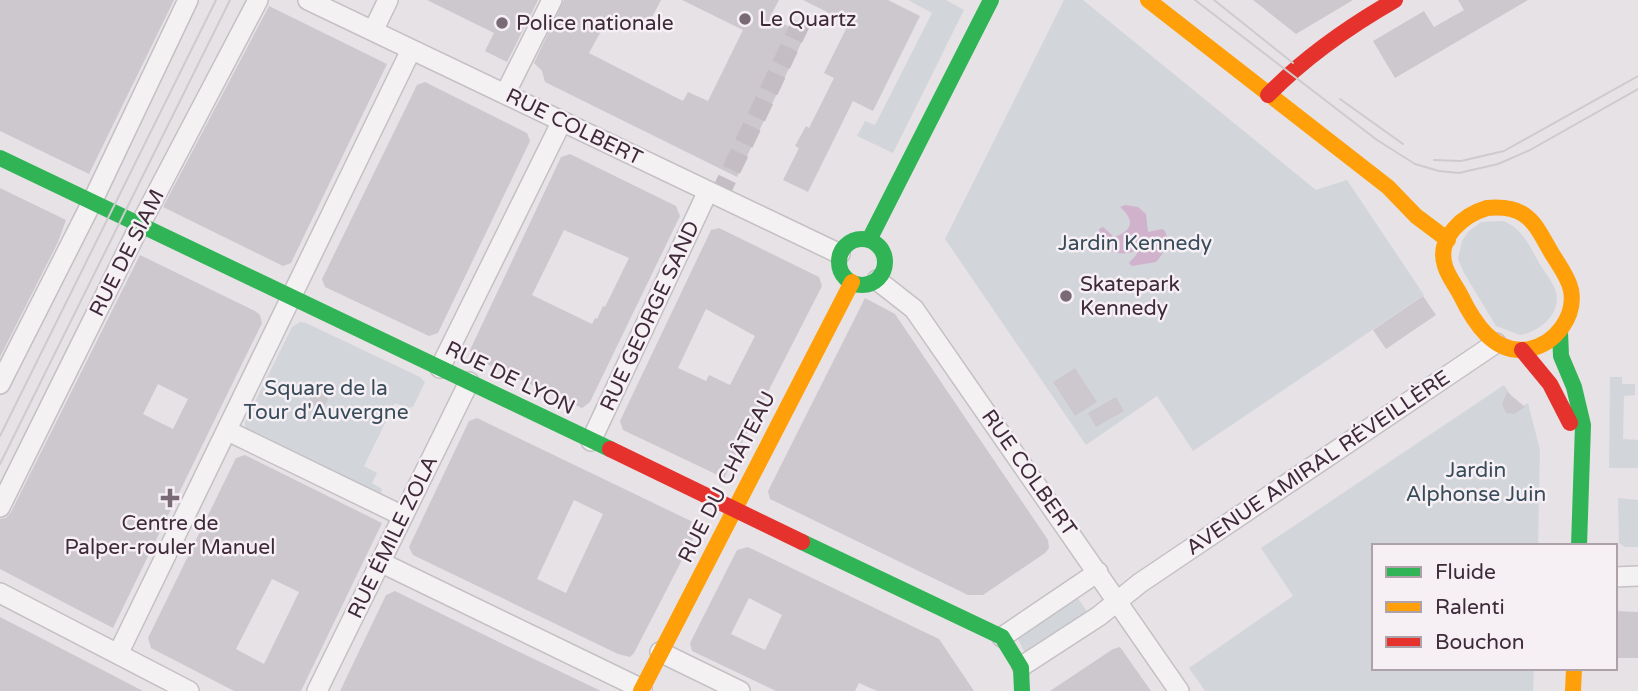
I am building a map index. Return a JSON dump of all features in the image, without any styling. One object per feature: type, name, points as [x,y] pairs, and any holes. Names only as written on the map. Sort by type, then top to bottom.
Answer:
[{"type":"main road","points":[[869,240],[991,0]]},
{"type":"main road","points":[[1148,0],[1388,187],[1416,216],[1448,240]]},
{"type":"main road","points":[[1268,95],[1296,66],[1344,28],[1395,0]]},
{"type":"main road","name":"RUE DE LYON","points":[[0,159],[1002,637]]},
{"type":"main road","points":[[1560,332],[1542,345],[1522,350],[1513,350],[1496,343],[1484,332],[1468,309],[1444,262],[1448,240],[1464,216],[1482,209],[1511,209],[1529,219],[1547,245],[1571,291],[1569,312],[1560,332],[1561,356],[1574,387],[1583,425],[1579,544]]},
{"type":"main road","points":[[869,240],[878,246],[884,255],[884,268],[877,280],[865,285],[852,282],[839,266],[841,254],[850,243],[869,240]]},
{"type":"main road","name":"RUE DU CHÂTEAU","points":[[641,690],[852,282]]},
{"type":"main road","points":[[1522,350],[1558,394],[1582,466]]},
{"type":"main road","points":[[1002,637],[1022,666],[1022,691]]},
{"type":"main road","points":[[1573,691],[1574,670]]},
{"type":"street","points":[[1,382],[92,202],[188,0]]},
{"type":"street","name":"RUE DE SIAM","points":[[0,507],[140,225],[258,0]]},
{"type":"street","name":"RUE COLBERT","points":[[308,0],[841,254]]},
{"type":"street","points":[[373,31],[388,0]]},
{"type":"street","points":[[505,94],[552,0]]},
{"type":"street","points":[[118,654],[411,50]]},
{"type":"street","points":[[440,368],[562,121]]},
{"type":"street","name":"RUE GEORGE SAND","points":[[591,441],[708,191]]},
{"type":"street","name":"RUE COLBERT","points":[[877,280],[914,309],[1179,691]]},
{"type":"street","name":"AVENUE AMIRAL RÉVEILLÈRE","points":[[1002,637],[1107,586],[1140,583],[1496,343]]},
{"type":"street","name":"RUE ÉMILE ZOLA","points":[[317,691],[469,382]]},
{"type":"street","points":[[228,431],[403,516]]},
{"type":"street","points":[[380,562],[641,690]]},
{"type":"street","points":[[1617,577],[1638,576]]},
{"type":"street","name":"AVENUE AMIRAL RÉVEILLÈRE","points":[[1022,666],[1099,616],[1107,586]]},
{"type":"street","points":[[0,593],[188,691]]},
{"type":"street","points":[[660,652],[740,691]]},
{"type":"green space","points":[[908,0],[946,0],[964,10],[893,153],[857,136],[865,121],[875,125],[932,13]]},
{"type":"green space","name":"Jardin Kennedy","points":[[1064,0],[1083,0],[1316,190],[1347,180],[1424,295],[1193,451],[1157,396],[1086,445],[945,239]]},
{"type":"green space","points":[[1503,221],[1515,228],[1524,238],[1553,285],[1557,298],[1556,306],[1548,320],[1535,330],[1520,335],[1496,326],[1458,259],[1462,241],[1468,232],[1481,222]]},
{"type":"green space","name":"Square de la Tour d'Auvergne","points":[[300,322],[420,377],[425,382],[413,407],[395,403],[364,466],[377,473],[372,483],[382,489],[381,493],[378,494],[245,429],[245,422],[292,327]]},
{"type":"green space","points":[[1610,377],[1622,377],[1622,384],[1635,384],[1635,395],[1624,396],[1623,439],[1638,440],[1638,468],[1609,468]]},
{"type":"green space","name":"Jardin Alphonse Juin","points":[[1504,385],[1523,406],[1528,403],[1540,450],[1538,544],[1372,544],[1372,670],[1534,670],[1533,691],[1205,691],[1189,668],[1293,596],[1261,548]]},
{"type":"green space","points":[[1618,498],[1638,500],[1638,547],[1625,547],[1619,543]]},
{"type":"green space","points":[[1077,597],[1090,616],[1025,653],[1018,639],[1021,633]]},
{"type":"shaded area","points":[[1120,207],[1138,207],[1146,214],[1148,232],[1162,229],[1165,231],[1165,248],[1156,262],[1132,266],[1129,263],[1137,254],[1136,251],[1116,253],[1104,242],[1099,229],[1103,227],[1114,237],[1125,232],[1130,225],[1128,216]]},
{"type":"building","points":[[0,0],[174,0],[89,174],[0,131]]},
{"type":"building","name":"Police nationale","points":[[427,0],[538,0],[507,62],[485,51],[494,33]]},
{"type":"building","points":[[564,0],[661,0],[647,27],[639,22],[617,18],[606,22],[589,53],[683,101],[688,92],[708,101],[743,30],[682,0],[779,0],[770,17],[805,35],[737,177],[545,82],[542,71],[534,63]]},
{"type":"building","points":[[803,0],[888,0],[920,16],[873,111],[853,101],[808,192],[783,180],[799,148],[795,146],[806,126],[809,128],[834,78],[824,73],[849,23]]},
{"type":"building","points":[[1253,0],[1353,0],[1296,34]]},
{"type":"building","points":[[1458,0],[1528,0],[1395,78],[1373,41],[1424,11],[1434,27],[1464,10]]},
{"type":"building","points":[[269,6],[387,64],[291,263],[283,266],[163,207]]},
{"type":"building","points":[[425,82],[527,133],[530,141],[438,333],[429,336],[325,287],[322,279],[417,85]]},
{"type":"building","points":[[570,154],[676,206],[680,216],[590,402],[582,408],[474,358],[470,350],[561,157]],"holes":[[[564,230],[629,258],[605,307],[603,306],[592,324],[532,295]]]},
{"type":"building","points":[[0,188],[66,220],[58,242],[0,357]]},
{"type":"building","points":[[719,228],[819,277],[822,286],[724,478],[623,430],[620,421],[711,230]],"holes":[[[706,309],[755,336],[730,385],[709,375],[706,381],[678,368]]]},
{"type":"building","points":[[140,255],[260,315],[262,323],[113,628],[0,569],[0,519],[6,518]],"holes":[[[158,384],[188,399],[173,429],[143,414]]]},
{"type":"building","points":[[1423,296],[1436,315],[1386,349],[1373,330]]},
{"type":"building","points":[[865,298],[895,314],[1048,540],[1049,548],[1045,553],[983,595],[968,595],[770,499],[768,491]]},
{"type":"building","points":[[1075,368],[1097,402],[1075,416],[1053,382]]},
{"type":"building","points":[[319,389],[325,392],[328,398],[325,404],[319,407],[313,404],[310,398],[313,392]]},
{"type":"building","points":[[1507,392],[1525,407],[1514,414],[1506,413],[1502,404]]},
{"type":"building","points":[[1116,397],[1124,411],[1096,427],[1088,413]]},
{"type":"building","points":[[477,418],[693,522],[697,531],[630,657],[618,654],[413,555],[409,547],[469,421]],"holes":[[[574,500],[603,514],[566,593],[537,579]]]},
{"type":"building","points":[[245,455],[382,523],[301,691],[234,691],[151,648],[148,638],[236,458]],"holes":[[[272,579],[299,592],[264,664],[236,649]]]},
{"type":"building","points":[[748,547],[939,639],[974,691],[877,691],[859,683],[855,691],[776,691],[692,651],[690,643],[737,550]],"holes":[[[749,598],[782,615],[765,650],[731,634]]]},
{"type":"building","points":[[395,591],[601,691],[340,691],[386,595]]},
{"type":"building","points":[[1617,611],[1638,612],[1638,658],[1617,658]]},
{"type":"building","points":[[0,617],[43,639],[143,691],[0,691]]},
{"type":"building","points":[[1120,647],[1151,691],[1050,691],[1113,649]]},
{"type":"tunnel","points":[[719,196],[801,23]]},
{"type":"tram line","points":[[0,436],[216,0]]},
{"type":"tram line","points":[[0,464],[230,0]]},
{"type":"tram line","points":[[1195,0],[1377,140],[1415,164],[1439,171],[1459,173],[1498,164],[1530,150],[1638,89]]},
{"type":"tram line","points":[[1214,0],[1293,63]]},
{"type":"tram line","points":[[1434,160],[1461,161],[1504,151],[1638,76]]},
{"type":"tram line","points":[[1340,99],[1403,144]]},
{"type":"traffic: fast","points":[[869,240],[991,0]]},
{"type":"traffic: fast","points":[[0,158],[610,449]]},
{"type":"traffic: fast","points":[[862,239],[878,246],[885,262],[878,278],[862,285],[846,278],[839,262],[846,246],[862,239]]},
{"type":"traffic: fast","points":[[1560,332],[1561,356],[1574,387],[1583,425],[1579,544]]},
{"type":"traffic: fast","points":[[802,542],[1002,637],[1021,668],[1022,691]]},
{"type":"traffic: slow","points":[[1148,0],[1388,187],[1416,216],[1448,240]]},
{"type":"traffic: slow","points":[[1487,208],[1510,209],[1528,218],[1570,285],[1572,300],[1567,319],[1555,335],[1538,346],[1517,350],[1495,342],[1471,315],[1446,270],[1443,256],[1448,237],[1469,216],[1487,208]]},
{"type":"traffic: slow","points":[[641,691],[852,282]]},
{"type":"traffic: slow","points":[[1573,691],[1574,670]]},
{"type":"traffic: jam","points":[[1268,95],[1328,43],[1395,0]]},
{"type":"traffic: jam","points":[[1522,350],[1550,384],[1570,423]]},
{"type":"traffic: jam","points":[[610,449],[802,542]]},
{"type":"place","name":"Le Quartz","points":[[745,19]]},
{"type":"place","name":"Police nationale","points":[[502,23]]},
{"type":"place","name":"Skatepark Kennedy","points":[[1066,296]]},
{"type":"place","name":"Centre de Palper-rouler Manuel","points":[[170,498]]}]
